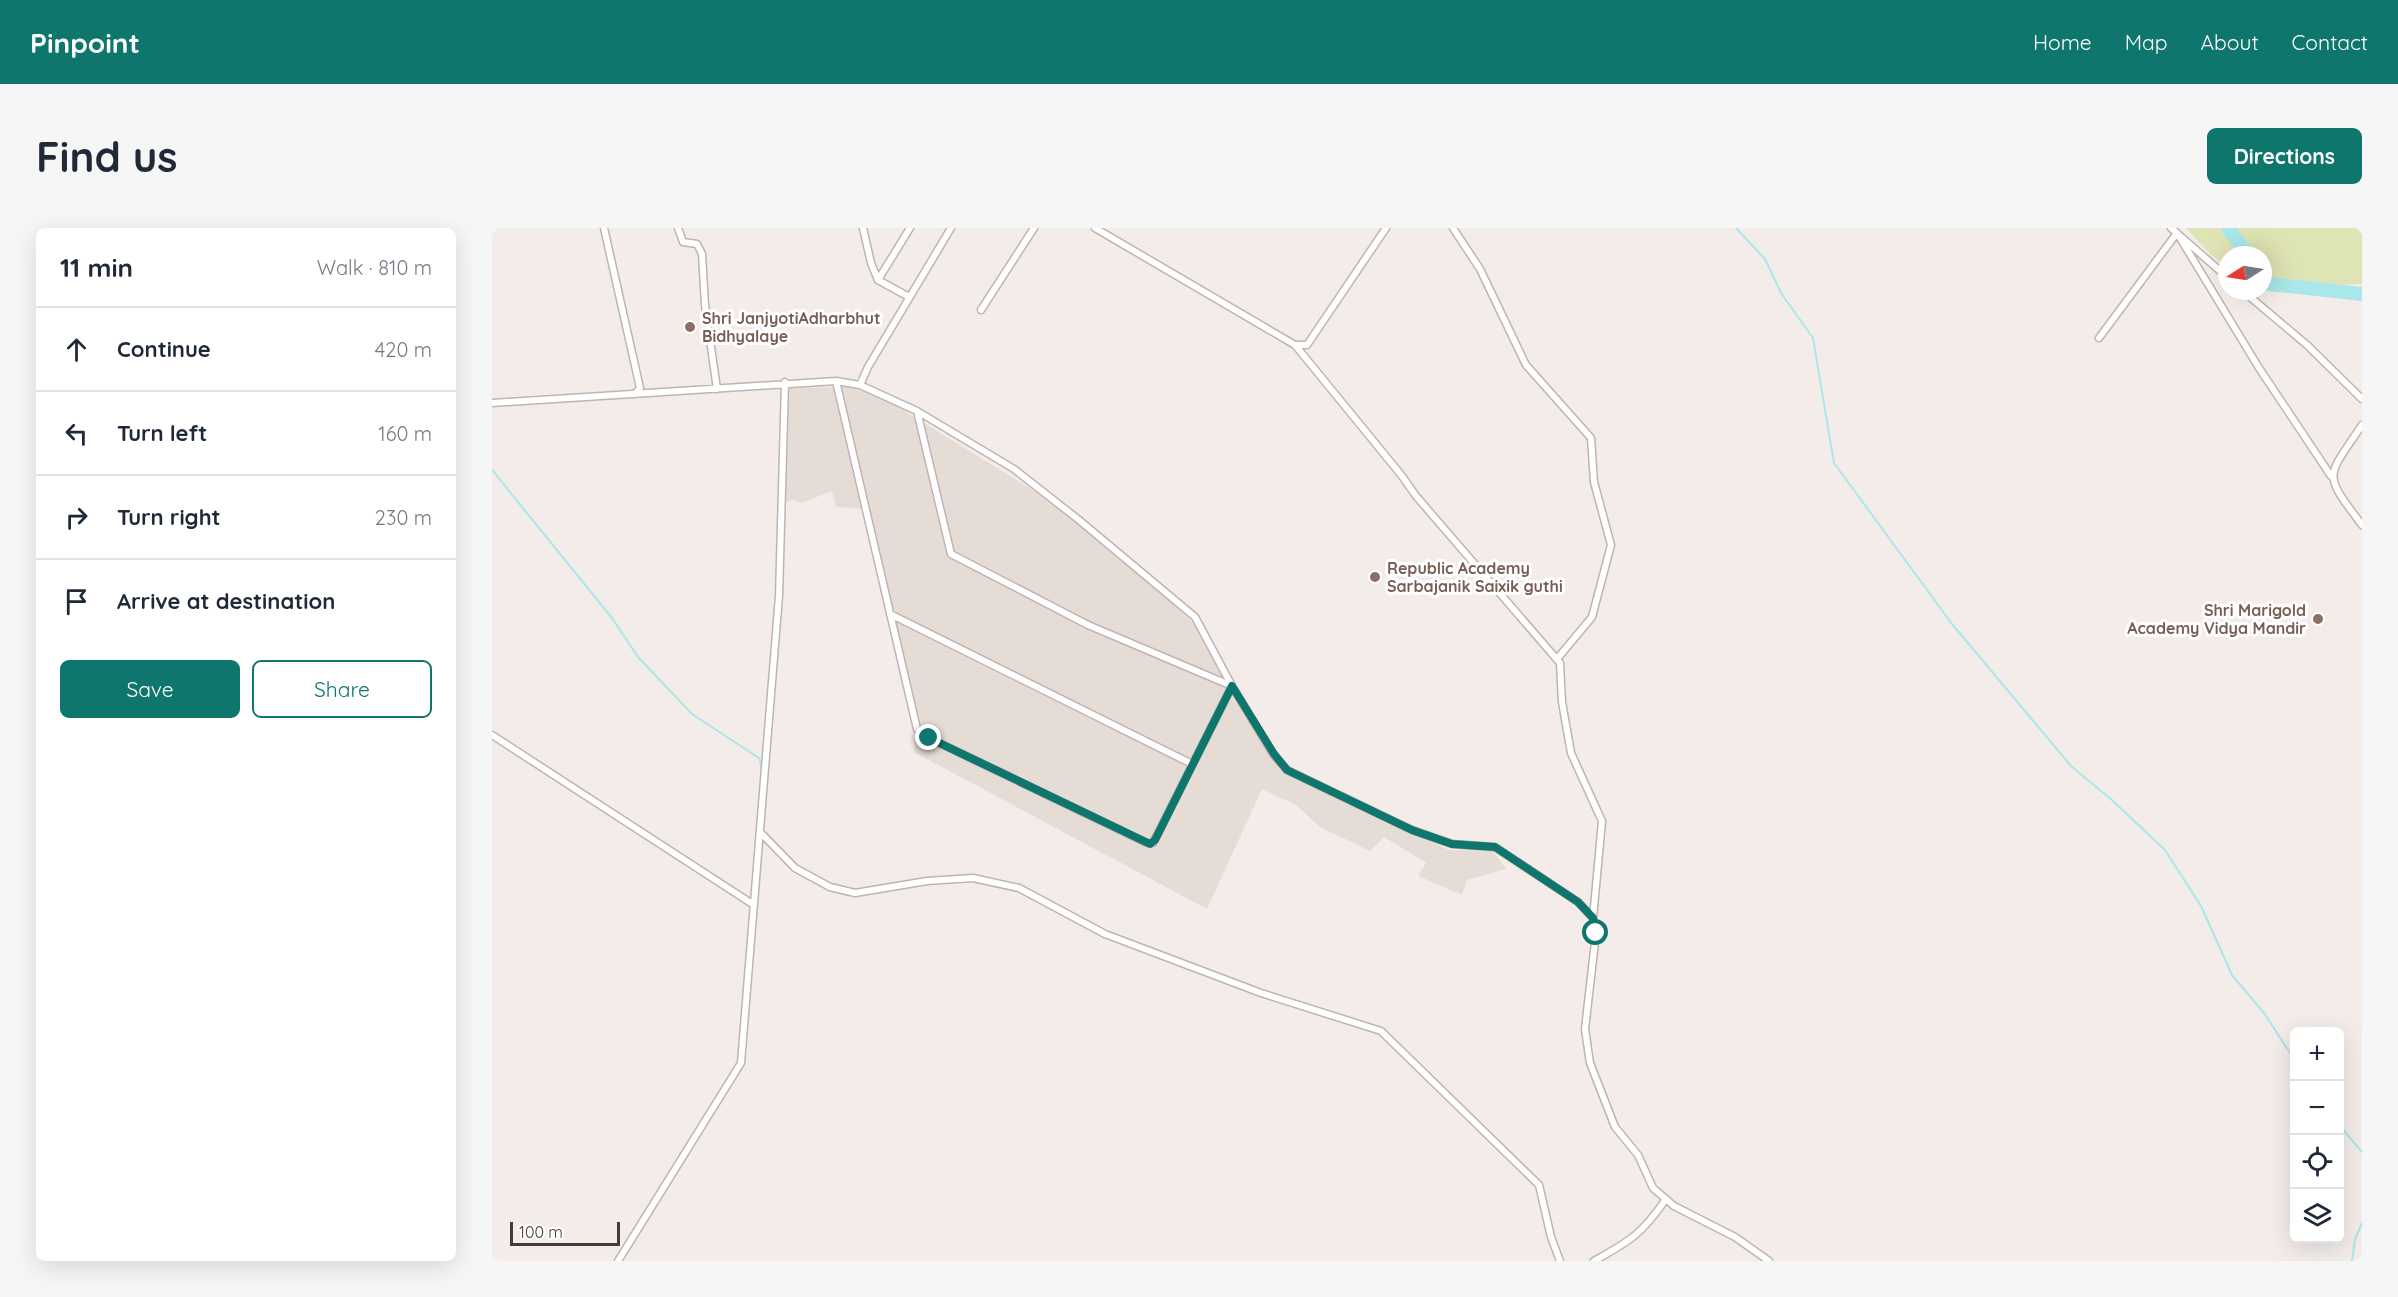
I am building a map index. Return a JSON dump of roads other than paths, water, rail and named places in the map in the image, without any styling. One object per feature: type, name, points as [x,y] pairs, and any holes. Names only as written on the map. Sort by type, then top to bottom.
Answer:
[{"type":"street","points":[[604,228],[640,388],[635,394]]},
{"type":"street","points":[[678,228],[683,242],[697,244],[702,255],[705,305],[717,389]]},
{"type":"street","points":[[863,228],[871,263],[878,280],[909,297]]},
{"type":"street","points":[[878,280],[910,228]]},
{"type":"street","points":[[860,385],[951,228]]},
{"type":"street","points":[[981,310],[1034,228]]},
{"type":"street","points":[[1095,228],[1295,345],[1416,496],[1560,663],[1562,702],[1571,753],[1602,821],[1593,918],[1596,933],[1585,1029],[1590,1063],[1615,1127],[1638,1155],[1653,1188],[1674,1206],[1735,1237],[1769,1261]]},
{"type":"street","points":[[1295,345],[1307,345],[1386,228]]},
{"type":"street","points":[[1453,228],[1480,269],[1526,365],[1591,438],[1594,482],[1611,544],[1592,617],[1557,659]]},
{"type":"street","points":[[2171,228],[2218,269]]},
{"type":"street","points":[[2099,338],[2177,233]]},
{"type":"street","points":[[2177,233],[2259,368],[2331,476],[2337,491],[2362,525]]},
{"type":"street","points":[[2254,300],[2307,345],[2362,399]]},
{"type":"street","points":[[492,403],[717,389],[784,382],[836,381],[860,385],[917,411],[1014,469],[1195,617],[1232,686],[1274,754],[1287,770],[1412,830],[1452,844],[1495,847],[1578,902],[1593,918]]},
{"type":"street","points":[[836,381],[918,729],[929,738],[1150,844],[1155,840],[1232,686]]},
{"type":"street","points":[[618,1261],[741,1063],[779,596],[784,382]]},
{"type":"street","points":[[917,411],[951,554],[1088,625],[1232,686]]},
{"type":"street","points":[[2331,476],[2335,465],[2362,425]]},
{"type":"street","points":[[890,614],[1192,764]]},
{"type":"street","points":[[492,735],[754,904]]},
{"type":"street","points":[[760,832],[795,868],[830,887],[855,893],[927,881],[974,878],[1019,888],[1105,934],[1261,993],[1381,1031],[1539,1185],[1551,1237],[1560,1261]]},
{"type":"street","points":[[1594,1261],[1635,1239],[1666,1199]]},
{"type":"waterway","points":[[1736,228],[1765,259],[1781,293],[1813,338],[1834,463],[1952,624],[2071,766],[2112,800],[2165,850],[2201,906],[2232,975],[2264,1013],[2290,1053]]},
{"type":"waterway","points":[[2228,228],[2241,246]]},
{"type":"waterway","points":[[2272,284],[2362,294]]},
{"type":"waterway","points":[[492,470],[612,618],[638,657],[692,714],[759,758],[762,768]]},
{"type":"waterway","points":[[2344,1131],[2362,1152]]},
{"type":"waterway","points":[[2352,1261],[2355,1239],[2362,1223]]},
{"type":"place","name":"Shri JanjyotiAdharbhut Bidhyalaye","points":[[690,327]]},
{"type":"place","name":"Republic Academy Sarbajanik Saixik guthi","points":[[1375,577]]},
{"type":"place","name":"Shri Marigold Academy Vidya Mandir","points":[[2318,619]]}]
